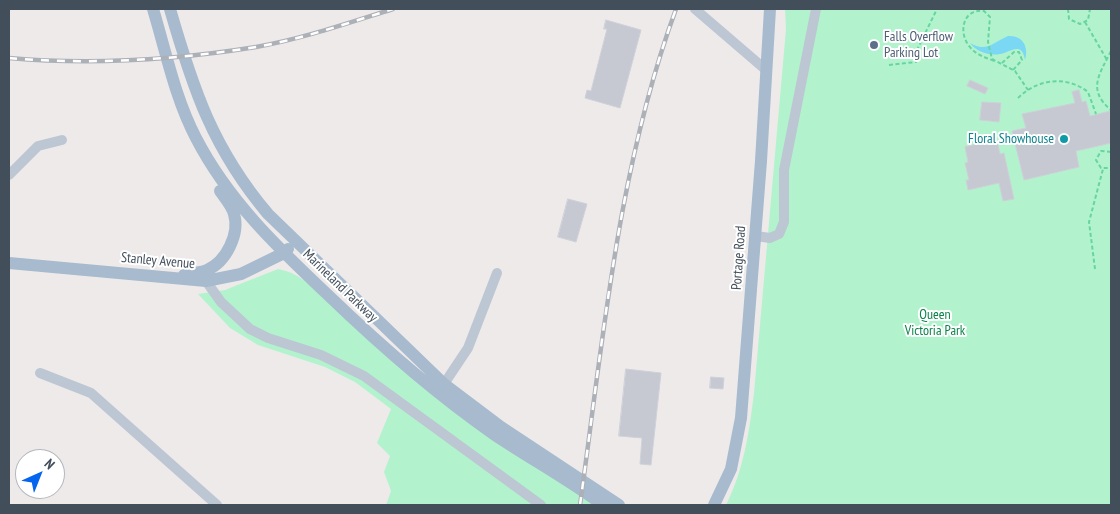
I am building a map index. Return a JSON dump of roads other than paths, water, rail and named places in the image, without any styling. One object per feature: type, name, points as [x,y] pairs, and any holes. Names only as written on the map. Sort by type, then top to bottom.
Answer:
[{"type":"main road","name":"Marineland Parkway","points":[[153,9],[173,79],[196,137],[217,173],[244,211],[284,254],[396,359],[440,395],[494,434],[603,505]]},
{"type":"main road","name":"Marineland Parkway","points":[[170,9],[196,93],[219,144],[233,169],[260,205],[295,242],[444,384],[501,427],[619,505]]},
{"type":"main road","name":"Portage Road","points":[[714,505],[726,484],[735,453],[745,382],[770,9]]},
{"type":"main road","points":[[167,278],[207,270],[218,262],[228,250],[235,231],[234,214],[201,159],[184,123],[173,79]]},
{"type":"main road","name":"Stanley Avenue","points":[[9,262],[206,281],[242,274],[284,254],[295,242]]},
{"type":"main road","points":[[723,505],[733,485],[744,440],[747,417],[745,382]]},
{"type":"street","points":[[695,9],[766,70]]},
{"type":"street","points":[[756,236],[770,238],[779,234],[784,222],[784,170],[816,9]]},
{"type":"street","points":[[9,175],[38,146],[62,140]]},
{"type":"street","points":[[444,384],[468,348],[497,273]]},
{"type":"street","points":[[206,281],[221,302],[250,329],[268,338],[321,355],[364,376],[541,505]]},
{"type":"street","points":[[40,373],[91,393],[217,505]]},
{"type":"water","points":[[1008,36],[1018,38],[1024,43],[1026,51],[1025,60],[1021,50],[1018,49],[1000,54],[984,53],[970,43],[985,47]]},
{"type":"railway","points":[[9,58],[102,61],[195,55],[256,47],[290,40],[393,9]]},
{"type":"railway","points":[[580,505],[605,317],[626,192],[656,69],[676,9]]},
{"type":"place","name":"Falls Overflow Parking Lot","points":[[874,45]]},
{"type":"place","name":"Floral Showhouse","points":[[1064,139]]},
{"type":"park label","name":"Queen Victoria Park","points":[[935,324]]}]
